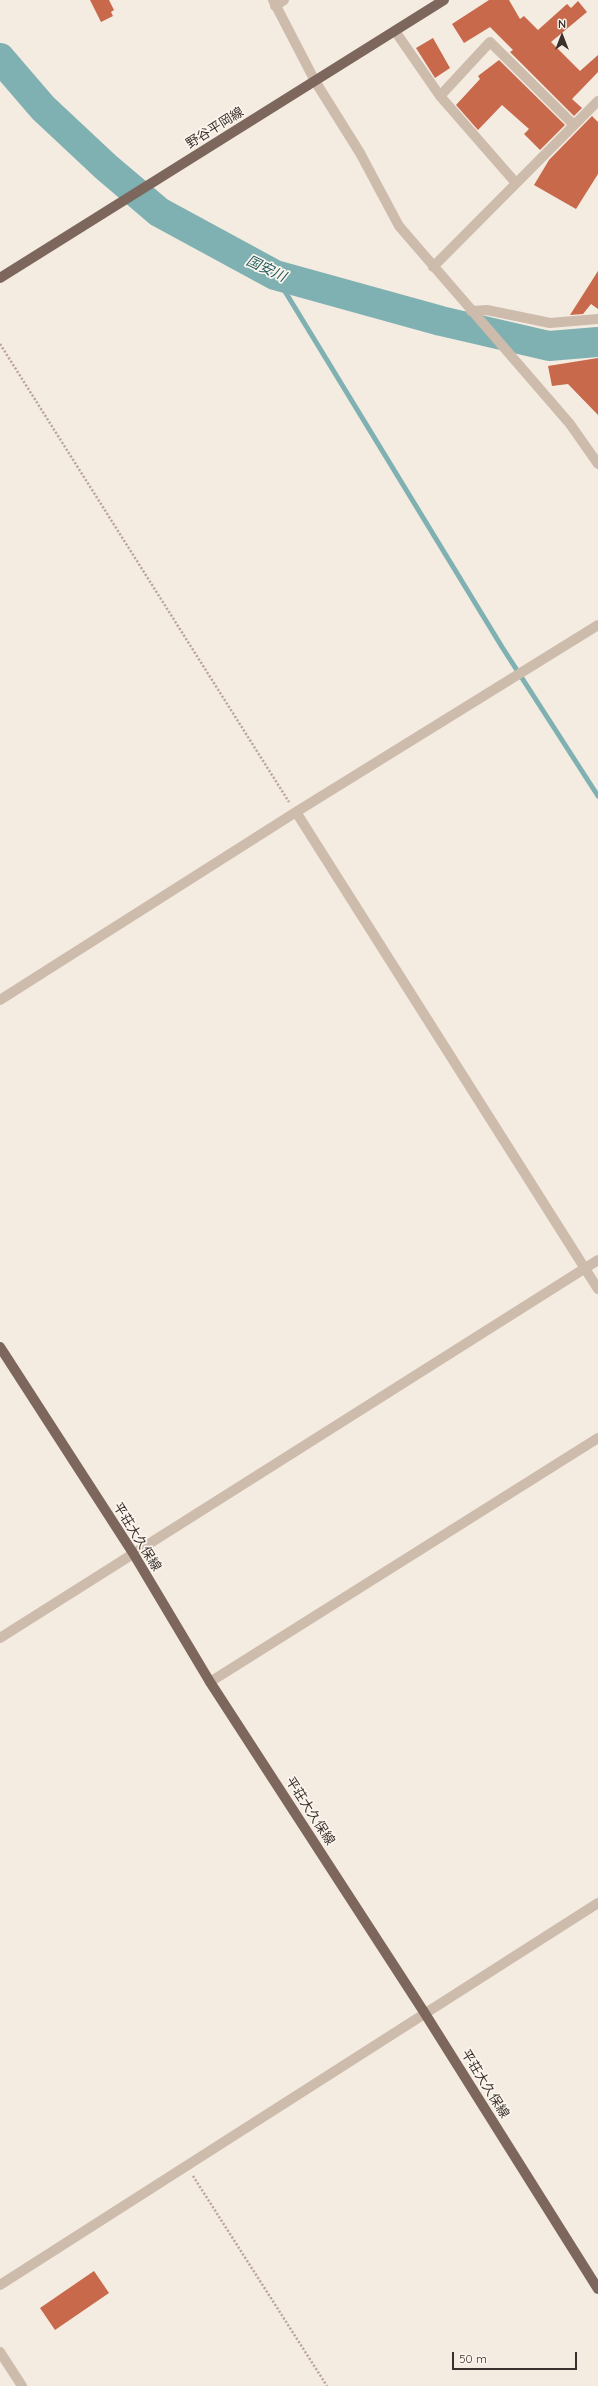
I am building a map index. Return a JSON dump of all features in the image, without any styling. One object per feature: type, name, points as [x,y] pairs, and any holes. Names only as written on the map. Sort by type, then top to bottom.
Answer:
[{"type":"main road","name":"野谷平岡線","points":[[0,278],[444,0]]},
{"type":"main road","name":"平荘大久保線","points":[[0,1347],[133,1553],[210,1682],[424,2012],[598,2289]]},
{"type":"street","points":[[284,0],[274,3],[315,81],[360,154],[399,226],[570,424],[598,463]]},
{"type":"street","points":[[396,31],[440,96],[515,182]]},
{"type":"street","points":[[440,96],[490,42],[574,125]]},
{"type":"street","points":[[433,267],[515,182],[598,101]]},
{"type":"street","points":[[471,311],[487,310],[550,323],[598,319]]},
{"type":"street","points":[[0,1000],[296,812],[598,625]]},
{"type":"street","points":[[296,812],[598,1289]]},
{"type":"street","points":[[0,1638],[598,1260]]},
{"type":"street","points":[[210,1682],[598,1438]]},
{"type":"street","points":[[0,2284],[598,1902]]},
{"type":"street","points":[[0,2352],[22,2386]]},
{"type":"path","points":[[0,344],[296,812]]},
{"type":"path","points":[[186,2165],[327,2386]]},
{"type":"building","points":[[90,0],[109,0],[114,10],[111,12],[113,16],[101,22]]},
{"type":"building","points":[[489,0],[509,0],[520,19],[524,16],[538,30],[567,4],[571,8],[578,1],[587,12],[551,42],[580,71],[598,55],[598,72],[572,99],[582,108],[574,116],[510,52],[513,50],[490,27],[464,43],[452,24]]},
{"type":"building","points":[[433,38],[450,68],[435,78],[416,48]]},
{"type":"building","points":[[499,60],[565,125],[540,150],[524,134],[529,129],[502,105],[478,130],[456,105],[480,79],[478,76]]},
{"type":"building","points":[[592,116],[598,122],[598,174],[576,209],[534,185],[549,160]]},
{"type":"building","points":[[598,271],[598,309],[591,304],[583,314],[570,315]]},
{"type":"building","points":[[598,358],[598,415],[568,384],[552,386],[548,366]]},
{"type":"building","points":[[94,2271],[109,2293],[55,2330],[40,2308]]},
{"type":"waterway","name":"国安川","points":[[0,58],[43,108],[106,167],[159,212],[275,275],[441,321],[549,346],[598,342]]},
{"type":"waterway","points":[[275,275],[502,647],[598,796]]}]
